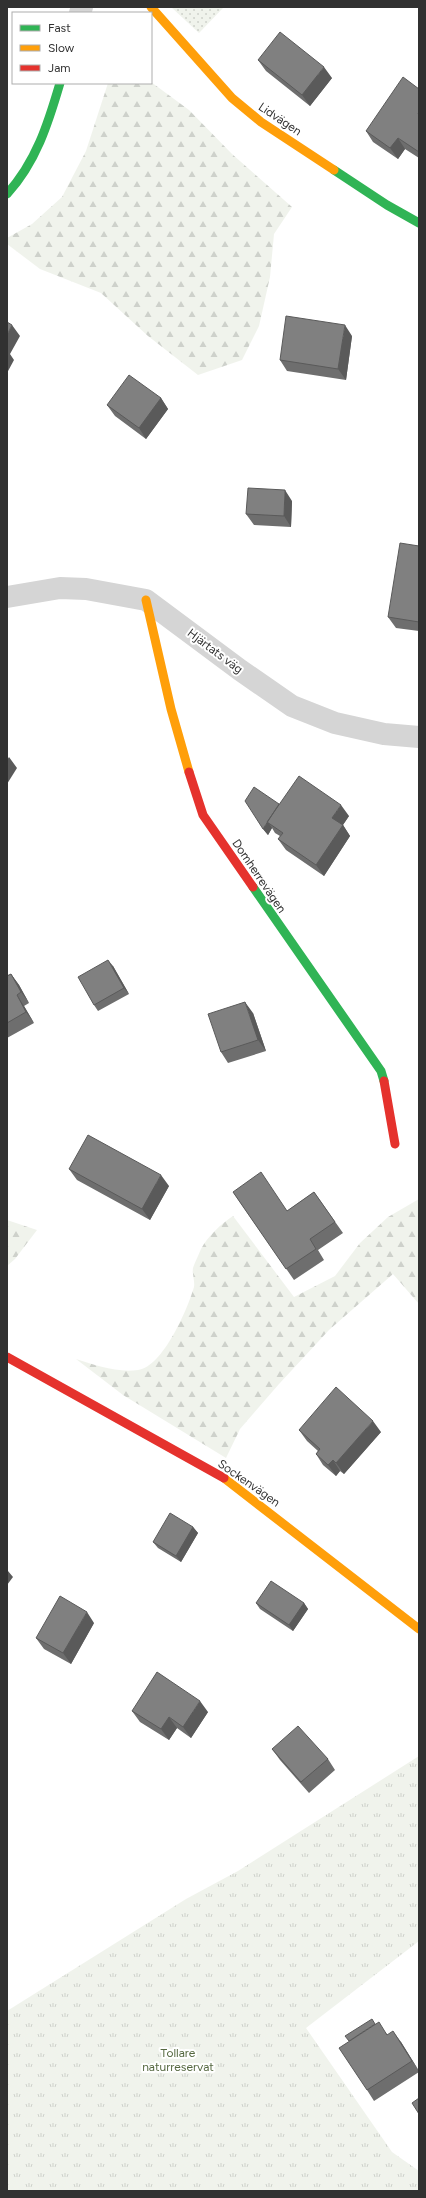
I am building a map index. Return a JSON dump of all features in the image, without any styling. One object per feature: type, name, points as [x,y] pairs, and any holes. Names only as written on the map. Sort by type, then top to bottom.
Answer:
[{"type":"street","name":"Lidvägen","points":[[151,7],[232,98],[261,122],[387,205],[419,223]]},
{"type":"street","points":[[7,194],[26,171],[40,146],[60,84]]},
{"type":"street","name":"Hjärtats väg","points":[[7,597],[60,588],[86,588],[146,600],[240,670],[292,706],[335,723],[384,734],[419,737]]},
{"type":"street","name":"Domherrevägen","points":[[146,600],[170,706],[187,772],[204,816],[382,1071],[395,1144]]},
{"type":"street","name":"Sockenvägen","points":[[7,1358],[92,1403],[228,1480],[419,1629]]},
{"type":"green space","points":[[171,7],[224,7],[199,33]]},
{"type":"green space","points":[[152,83],[189,110],[232,154],[292,207],[274,234],[270,277],[259,326],[242,360],[198,375],[148,336],[101,293],[40,269],[7,244],[7,238],[32,224],[62,197],[86,151],[108,84],[152,84]]},
{"type":"green space","points":[[419,1199],[419,1304],[393,1274],[329,1330],[279,1384],[240,1429],[226,1458],[123,1395],[76,1359],[106,1368],[130,1371],[138,1370],[147,1366],[156,1359],[173,1335],[191,1296],[194,1287],[193,1268],[201,1249],[215,1231],[233,1216],[294,1297],[335,1276],[360,1243],[388,1217]]},
{"type":"green space","points":[[7,1220],[37,1230],[15,1259],[7,1266]]},
{"type":"green space","name":"Tollare naturreservat","points":[[419,1756],[419,1941],[306,2028],[392,2152],[419,2171],[419,2191],[7,2191],[7,2011],[186,1899],[238,1871]]},
{"type":"building","points":[[280,32],[324,67],[302,95],[258,60]]},
{"type":"building","points":[[403,77],[419,89],[419,152],[398,138],[390,148],[366,131]]},
{"type":"building","points":[[286,316],[345,325],[338,369],[280,360]]},
{"type":"building","points":[[7,322],[12,325],[7,335]]},
{"type":"building","points":[[129,375],[161,398],[139,428],[107,405]]},
{"type":"building","points":[[248,488],[285,490],[284,516],[246,514]]},
{"type":"building","points":[[400,543],[419,546],[419,622],[388,617]]},
{"type":"building","points":[[299,776],[341,805],[332,818],[343,825],[316,865],[278,839],[283,833],[267,822]]},
{"type":"building","points":[[254,787],[279,804],[263,829],[245,801]]},
{"type":"building","points":[[108,960],[124,988],[94,1005],[78,977]]},
{"type":"building","points":[[11,974],[21,992],[17,995],[26,1012],[7,1023],[7,976]]},
{"type":"building","points":[[245,1002],[258,1040],[221,1052],[208,1014]]},
{"type":"building","points":[[88,1135],[161,1175],[142,1209],[69,1169]]},
{"type":"building","points":[[261,1172],[287,1211],[314,1192],[335,1222],[310,1239],[316,1249],[286,1269],[233,1192]]},
{"type":"building","points":[[336,1387],[373,1421],[336,1463],[333,1460],[328,1465],[316,1454],[320,1449],[299,1430]]},
{"type":"building","points":[[170,1513],[193,1527],[176,1556],[153,1542]]},
{"type":"building","points":[[271,1581],[304,1603],[289,1625],[256,1603]]},
{"type":"building","points":[[60,1596],[87,1612],[63,1653],[36,1638]]},
{"type":"building","points":[[157,1672],[200,1701],[183,1727],[169,1717],[161,1729],[132,1711]]},
{"type":"building","points":[[298,1726],[328,1759],[301,1782],[272,1749]]},
{"type":"building","points":[[372,2019],[375,2024],[349,2041],[345,2036]]},
{"type":"building","points":[[379,2022],[387,2035],[393,2031],[412,2061],[367,2090],[339,2048]]},
{"type":"building","points":[[419,2098],[419,2114],[412,2103]]},
{"type":"traffic: fast","points":[[7,194],[26,169],[40,142],[60,84]]},
{"type":"traffic: fast","points":[[334,170],[387,205],[419,223]]},
{"type":"traffic: fast","points":[[253,887],[381,1071],[384,1081]]},
{"type":"traffic: slow","points":[[151,7],[232,98],[261,122],[334,170]]},
{"type":"traffic: slow","points":[[146,600],[171,709],[189,772]]},
{"type":"traffic: slow","points":[[224,1478],[419,1629]]},
{"type":"traffic: jam","points":[[189,772],[203,815],[253,887]]},
{"type":"traffic: jam","points":[[384,1081],[395,1144]]},
{"type":"traffic: jam","points":[[7,1357],[224,1478]]}]
